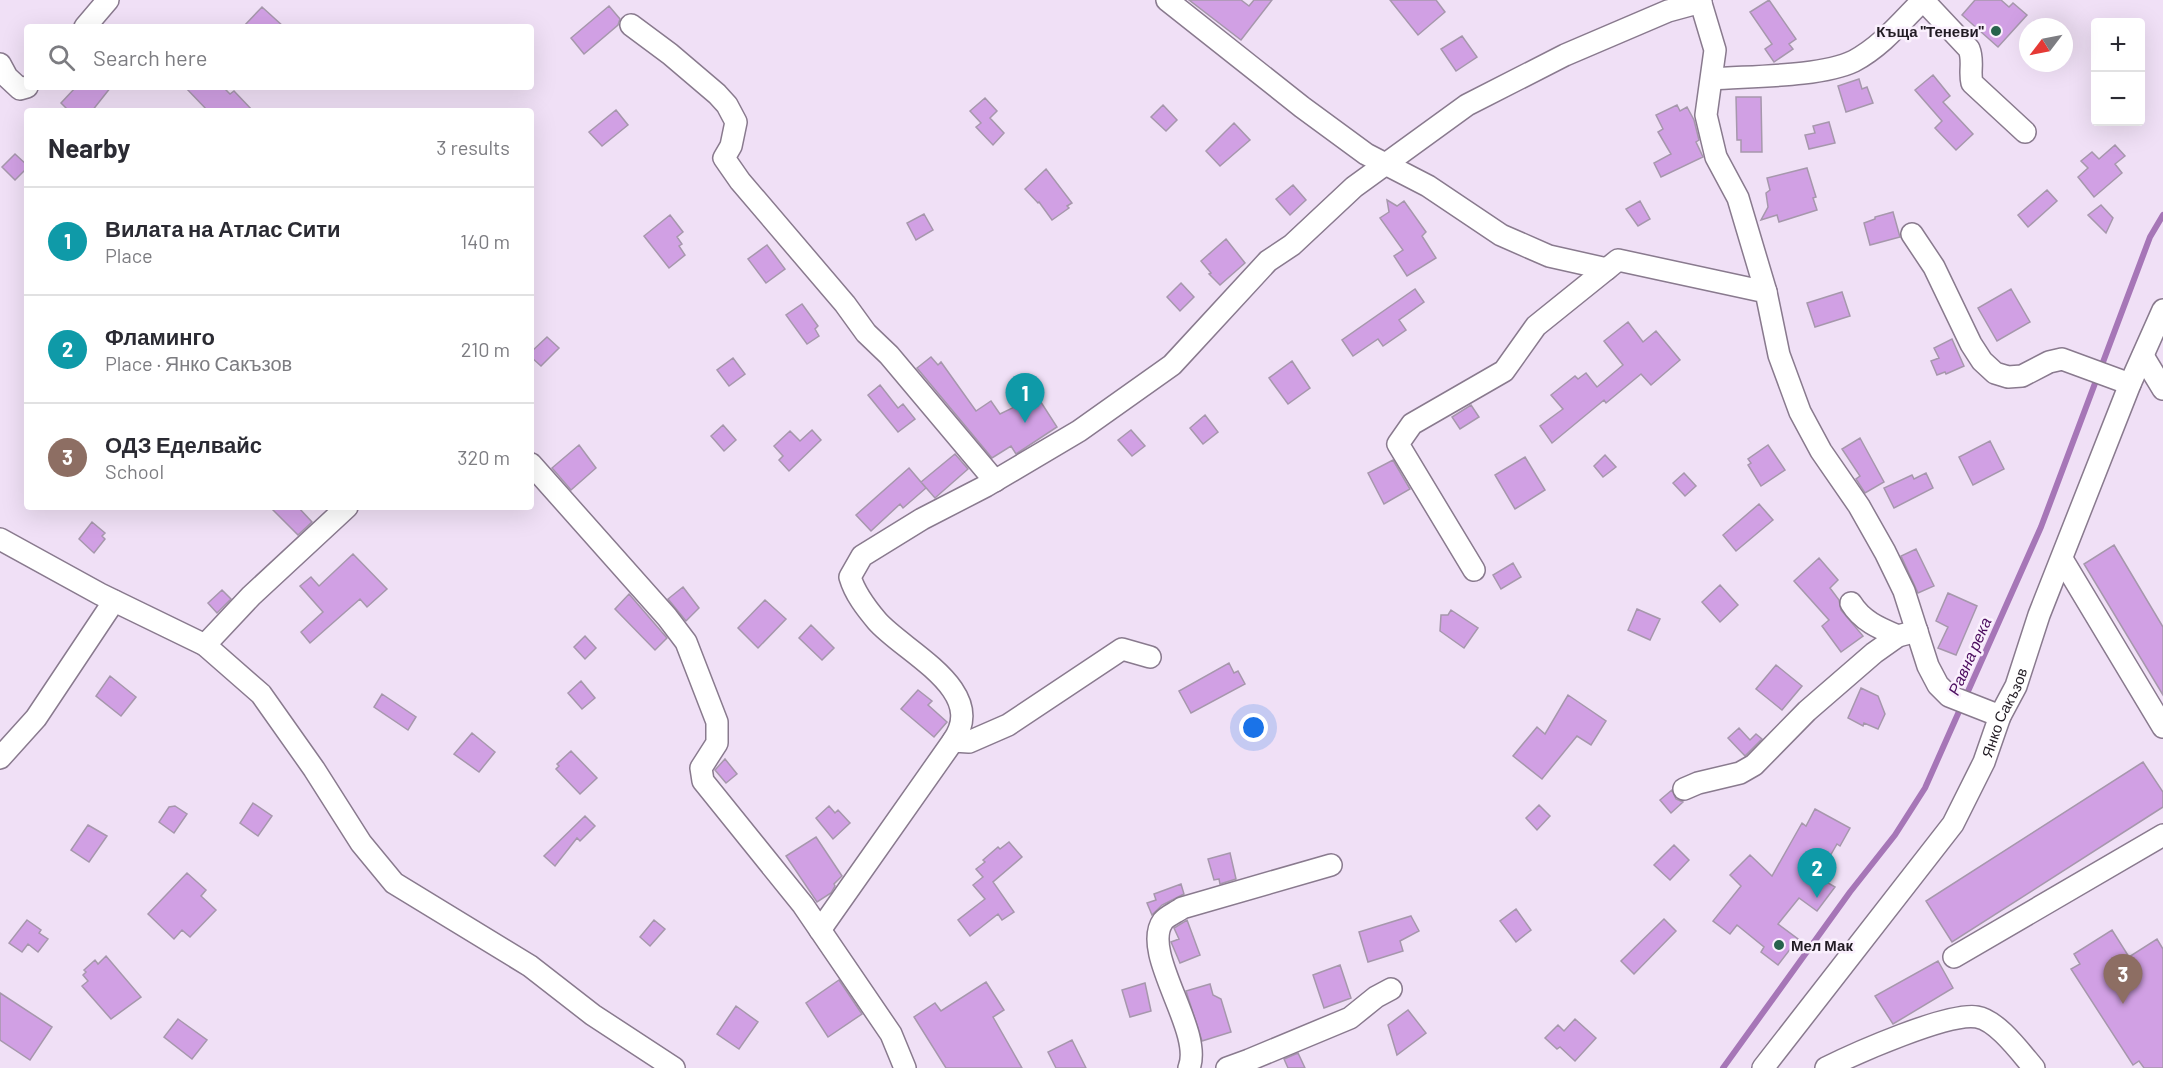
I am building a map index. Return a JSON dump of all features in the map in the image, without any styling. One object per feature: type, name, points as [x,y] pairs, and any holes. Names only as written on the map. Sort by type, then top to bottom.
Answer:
[{"type":"street","points":[[88,24],[108,0]]},
{"type":"street","points":[[1167,0],[1302,107],[1366,154],[1428,186],[1501,235],[1550,256],[1607,269]]},
{"type":"street","points":[[1712,79],[1818,72],[1853,62],[1883,42],[1923,0],[1969,50],[1972,58],[1969,74],[1972,83],[2025,132]]},
{"type":"street","points":[[820,930],[960,732],[963,718],[961,705],[955,695],[921,656],[878,622],[854,591],[850,577],[862,556],[922,519],[995,481],[1079,431],[1172,365],[1268,261],[1292,245],[1354,187],[1467,105],[1565,55],[1668,11],[1701,1],[1715,50],[1706,115],[1716,157],[1738,198],[1766,292],[1779,355],[1800,412],[1821,451],[1859,506],[1886,552],[1904,591],[1908,633],[1938,685],[1949,696],[1991,712]]},
{"type":"street","points":[[631,25],[670,54],[727,105],[736,122],[731,146],[724,158],[740,182],[845,304],[866,333],[889,355],[995,481]]},
{"type":"street","points":[[0,64],[7,77],[20,89],[24,88]]},
{"type":"street","points":[[1912,234],[1934,267],[1971,344],[1982,361],[1995,373],[2008,377],[2022,376],[2049,362],[2061,359],[2130,384]]},
{"type":"street","points":[[1474,570],[1398,444],[1412,424],[1504,370],[1536,326],[1618,260],[1766,292]]},
{"type":"street","name":"Янко Сакъзов","points":[[1762,1068],[1953,824],[1984,762],[1991,712],[2016,686],[2039,615],[2130,384],[2163,310]]},
{"type":"street","points":[[2143,356],[2163,389]]},
{"type":"street","points":[[534,467],[667,617],[686,642],[717,722],[717,743],[701,768],[703,781],[802,904],[891,1034],[905,1068]]},
{"type":"street","points":[[203,643],[344,510]]},
{"type":"street","points":[[0,538],[114,601],[203,643],[261,694],[362,843],[394,883],[530,966],[593,1015],[674,1068]]},
{"type":"street","points":[[2062,559],[2163,727]]},
{"type":"street","points":[[0,758],[36,718],[114,601]]},
{"type":"street","points":[[1851,603],[1857,614],[1874,626],[1908,633]]},
{"type":"street","points":[[1684,789],[1698,783],[1740,773],[1754,765],[1807,711],[1874,653],[1908,633]]},
{"type":"street","points":[[953,741],[969,742],[1008,725],[1122,649],[1150,657]]},
{"type":"street","points":[[1954,957],[2163,835]]},
{"type":"street","points":[[1189,1068],[1190,1044],[1160,952],[1158,935],[1164,920],[1182,908],[1331,865]]},
{"type":"street","points":[[1227,1068],[1350,1018],[1391,988]]},
{"type":"street","points":[[1826,1068],[1850,1056],[1951,1018],[1978,1017],[2003,1032],[2034,1068]]},
{"type":"building","points":[[1189,0],[1241,0],[1249,6],[1254,0],[1272,0],[1241,40]]},
{"type":"building","points":[[1390,0],[1436,0],[1445,12],[1418,35]]},
{"type":"building","points":[[1769,0],[1796,39],[1789,44],[1793,49],[1774,62],[1765,49],[1772,44],[1750,12]]},
{"type":"building","name":"Къща \"Теневи\"","points":[[1975,0],[2001,0],[2009,7],[2013,3],[2027,15],[2024,18],[2019,18],[2019,24],[1998,47],[1962,15]]},
{"type":"building","points":[[609,6],[620,19],[618,25],[584,54],[571,38]]},
{"type":"building","points":[[262,7],[281,24],[246,24]]},
{"type":"building","points":[[1462,36],[1477,57],[1456,71],[1441,49]]},
{"type":"building","points":[[1933,75],[1950,96],[1943,102],[1973,134],[1956,150],[1935,128],[1942,121],[1915,90]]},
{"type":"building","points":[[1859,79],[1862,89],[1867,87],[1873,103],[1846,112],[1838,86]]},
{"type":"building","points":[[73,90],[109,90],[94,108],[66,108],[61,103]]},
{"type":"building","points":[[188,90],[226,90],[230,94],[234,91],[250,108],[205,108]]},
{"type":"building","points":[[1736,97],[1761,97],[1762,152],[1741,152],[1741,140],[1737,140]]},
{"type":"building","points":[[985,98],[997,111],[990,118],[1004,133],[993,145],[976,127],[981,123],[970,111]]},
{"type":"building","points":[[1163,105],[1177,120],[1166,131],[1151,117]]},
{"type":"building","points":[[1677,105],[1680,111],[1687,107],[1694,120],[1699,140],[1696,142],[1703,157],[1661,177],[1654,163],[1671,154],[1658,132],[1663,129],[1656,115]]},
{"type":"building","points":[[616,110],[628,125],[602,146],[589,132]]},
{"type":"building","points":[[1829,122],[1835,143],[1809,149],[1805,135],[1815,133],[1813,126]]},
{"type":"building","points":[[1234,123],[1250,140],[1220,166],[1206,151]]},
{"type":"building","points":[[2115,145],[2125,156],[2115,164],[2122,173],[2094,197],[2078,177],[2088,168],[2081,161],[2092,152],[2099,159]]},
{"type":"building","points":[[15,154],[24,162],[24,171],[15,180],[2,167]]},
{"type":"building","points":[[1807,168],[1816,197],[1813,198],[1817,210],[1779,222],[1777,215],[1761,220],[1768,207],[1766,193],[1770,190],[1767,178]]},
{"type":"building","points":[[1046,169],[1072,203],[1067,206],[1069,208],[1052,220],[1039,202],[1025,189]]},
{"type":"building","points":[[1293,185],[1306,200],[1290,215],[1276,199]]},
{"type":"building","points":[[2047,190],[2057,201],[2028,227],[2018,215]]},
{"type":"building","points":[[1387,200],[1397,206],[1404,201],[1426,232],[1422,236],[1436,258],[1407,276],[1394,256],[1403,250],[1380,218],[1389,212]]},
{"type":"building","points":[[1640,201],[1650,219],[1638,226],[1626,209]]},
{"type":"building","points":[[2101,205],[2113,218],[2106,233],[2088,215]]},
{"type":"building","points":[[1893,212],[1900,237],[1870,245],[1864,223]]},
{"type":"building","points":[[924,214],[933,230],[916,240],[907,223]]},
{"type":"building","points":[[670,215],[683,232],[677,237],[682,244],[679,246],[685,255],[669,268],[644,236]]},
{"type":"building","points":[[1226,239],[1245,263],[1220,285],[1201,261]]},
{"type":"building","points":[[767,245],[785,269],[766,283],[748,259]]},
{"type":"building","points":[[1181,283],[1194,297],[1180,311],[1167,297]]},
{"type":"building","points":[[1415,289],[1424,302],[1399,320],[1406,330],[1383,346],[1378,339],[1353,356],[1342,340]]},
{"type":"building","points":[[2011,289],[2030,322],[1997,341],[1978,308]]},
{"type":"building","points":[[1842,292],[1850,316],[1815,327],[1807,303]]},
{"type":"building","points":[[802,304],[818,326],[815,329],[819,336],[807,344],[786,315]]},
{"type":"building","points":[[1628,322],[1643,342],[1656,331],[1680,360],[1651,385],[1641,374],[1606,403],[1604,400],[1552,443],[1540,426],[1563,409],[1551,395],[1575,376],[1578,379],[1586,373],[1597,387],[1623,365],[1604,341]]},
{"type":"building","points":[[547,337],[559,348],[541,366],[534,360],[534,349]]},
{"type":"building","points":[[1952,339],[1964,366],[1946,374],[1945,372],[1937,375],[1931,361],[1939,358],[1934,348]]},
{"type":"building","points":[[931,357],[938,365],[941,362],[976,411],[991,401],[1000,414],[1037,396],[1057,427],[1016,454],[1011,446],[992,458],[917,368]]},
{"type":"building","points":[[733,358],[745,374],[729,386],[717,370]]},
{"type":"building","points":[[1292,361],[1310,388],[1288,404],[1269,378]]},
{"type":"building","points":[[880,385],[898,408],[903,404],[915,419],[898,432],[868,395]]},
{"type":"building","points":[[1471,405],[1479,417],[1460,429],[1452,417]]},
{"type":"building","points":[[1205,415],[1218,432],[1203,444],[1190,428]]},
{"type":"building","points":[[723,425],[736,440],[724,451],[711,436]]},
{"type":"building","points":[[812,430],[821,440],[789,471],[779,460],[783,456],[774,446],[790,431],[800,441]]},
{"type":"building","points":[[1131,430],[1145,446],[1132,456],[1118,440]]},
{"type":"building","points":[[1860,438],[1884,482],[1865,493],[1856,479],[1860,476],[1842,449]]},
{"type":"building","points":[[1990,441],[2004,469],[1973,485],[1959,457]]},
{"type":"building","points":[[579,445],[596,468],[571,490],[552,468]]},
{"type":"building","points":[[1768,445],[1785,470],[1761,486],[1748,465],[1751,463],[1748,459]]},
{"type":"building","points":[[955,454],[968,469],[935,498],[921,482]]},
{"type":"building","points":[[1605,455],[1616,467],[1603,477],[1594,466]]},
{"type":"building","points":[[1525,457],[1545,490],[1515,509],[1495,475]]},
{"type":"building","points":[[1393,460],[1410,489],[1384,504],[1368,473]]},
{"type":"building","points":[[909,468],[926,488],[903,508],[900,504],[871,531],[856,515]]},
{"type":"building","points":[[1684,473],[1696,486],[1685,496],[1673,483]]},
{"type":"building","points":[[1926,473],[1933,488],[1894,508],[1884,488],[1912,475],[1914,479]]},
{"type":"building","points":[[1759,504],[1773,520],[1736,551],[1723,535]]},
{"type":"building","points":[[273,510],[301,510],[312,522],[298,535]]},
{"type":"building","points":[[92,522],[105,533],[102,536],[105,539],[94,553],[79,539]]},
{"type":"building","points":[[2114,545],[2163,627],[2163,695],[2084,564]]},
{"type":"building","points":[[1916,549],[1934,586],[1918,593],[1901,556]]},
{"type":"building","points":[[353,554],[387,589],[367,607],[360,599],[310,643],[301,632],[323,612],[300,586],[311,577],[319,586]]},
{"type":"building","points":[[1819,558],[1838,580],[1830,588],[1839,600],[1841,610],[1863,636],[1841,652],[1822,626],[1829,620],[1794,581]]},
{"type":"building","points":[[1513,563],[1521,577],[1501,589],[1493,575]]},
{"type":"building","points":[[1720,585],[1738,605],[1720,622],[1702,602]]},
{"type":"building","points":[[683,587],[699,608],[686,621],[668,599]]},
{"type":"building","points":[[222,590],[231,599],[217,613],[208,603]]},
{"type":"building","points":[[1948,593],[1977,606],[1956,655],[1938,648],[1948,627],[1936,621]]},
{"type":"building","points":[[629,594],[667,638],[655,650],[615,609]]},
{"type":"building","points":[[765,600],[786,619],[758,648],[738,628]]},
{"type":"building","points":[[1637,609],[1660,619],[1650,640],[1628,630]]},
{"type":"building","points":[[1451,610],[1478,628],[1464,648],[1440,631],[1441,615],[1448,615]]},
{"type":"building","points":[[811,625],[834,648],[822,660],[799,638]]},
{"type":"building","points":[[585,636],[596,648],[585,659],[574,647]]},
{"type":"building","points":[[1229,663],[1234,673],[1238,671],[1245,684],[1191,713],[1179,691]]},
{"type":"building","points":[[1776,665],[1802,686],[1782,710],[1756,689]]},
{"type":"building","points":[[110,676],[136,697],[121,716],[96,696]]},
{"type":"building","points":[[581,681],[595,698],[582,709],[568,693]]},
{"type":"building","points":[[1861,688],[1878,696],[1885,714],[1878,729],[1864,723],[1863,726],[1848,718]]},
{"type":"building","points":[[918,690],[932,701],[928,705],[947,722],[934,737],[901,709]]},
{"type":"building","points":[[382,694],[416,717],[408,730],[374,707]]},
{"type":"building","points":[[1568,695],[1606,721],[1591,745],[1577,736],[1542,779],[1513,756],[1537,727],[1545,734]]},
{"type":"building","points":[[1739,728],[1750,740],[1756,734],[1762,739],[1745,756],[1728,738]]},
{"type":"building","points":[[472,733],[495,752],[479,772],[454,754]]},
{"type":"building","points":[[571,751],[597,778],[580,794],[556,769],[559,766],[557,764]]},
{"type":"building","points":[[725,759],[737,774],[726,783],[715,770]]},
{"type":"building","points":[[2143,762],[2163,792],[2163,807],[1952,942],[1926,901]]},
{"type":"building","points":[[1672,790],[1676,799],[1683,802],[1671,813],[1660,800]]},
{"type":"building","points":[[253,803],[272,816],[258,836],[240,823]]},
{"type":"building","points":[[1539,805],[1550,816],[1537,830],[1526,818]]},
{"type":"building","points":[[175,806],[187,814],[174,833],[159,822],[169,807]]},
{"type":"building","points":[[829,806],[835,813],[838,810],[850,823],[833,839],[816,818]]},
{"type":"building","points":[[1815,809],[1850,828],[1840,846],[1837,844],[1818,877],[1835,887],[1817,911],[1799,898],[1778,924],[1798,939],[1778,965],[1761,952],[1764,947],[1737,925],[1730,934],[1713,921],[1741,886],[1730,875],[1750,855],[1772,876],[1802,823],[1806,826]]},
{"type":"building","points":[[585,816],[595,826],[580,841],[577,838],[555,866],[544,856]]},
{"type":"building","points":[[88,825],[107,836],[89,862],[71,850]]},
{"type":"building","points":[[816,837],[842,876],[834,884],[831,893],[817,902],[786,856]]},
{"type":"building","points":[[1009,842],[1022,857],[993,882],[1014,912],[1002,920],[998,914],[970,936],[958,920],[985,899],[973,885],[983,877],[976,869],[998,847],[1000,849]]},
{"type":"building","points":[[1674,845],[1689,860],[1670,880],[1654,865]]},
{"type":"building","points":[[1230,853],[1236,879],[1220,884],[1219,879],[1214,880],[1208,859]]},
{"type":"building","points":[[187,873],[206,890],[201,896],[216,910],[190,937],[182,930],[174,939],[148,914]]},
{"type":"building","points":[[1181,884],[1184,894],[1162,905],[1152,915],[1147,903],[1156,900],[1154,894]]},
{"type":"building","points":[[1516,909],[1531,930],[1516,942],[1500,921]]},
{"type":"building","points":[[1411,916],[1419,931],[1400,941],[1403,951],[1368,962],[1359,932]]},
{"type":"building","points":[[1664,919],[1676,931],[1634,974],[1621,961]]},
{"type":"building","points":[[27,920],[41,930],[39,933],[48,939],[38,952],[28,944],[22,952],[9,943]]},
{"type":"building","points":[[654,920],[665,929],[650,946],[640,937]]},
{"type":"building","points":[[1187,920],[1200,955],[1180,963],[1171,942],[1179,939],[1174,928]]},
{"type":"building","points":[[2112,930],[2129,957],[2157,939],[2163,949],[2163,1068],[2144,1068],[2139,1061],[2133,1065],[2071,969],[2080,964],[2074,954]]},
{"type":"building","points":[[106,956],[141,997],[111,1019],[82,986],[88,981],[83,975],[86,972],[84,970],[95,960],[98,964]]},
{"type":"building","points":[[1938,961],[1953,988],[1893,1024],[1875,996]]},
{"type":"building","points":[[1340,965],[1351,998],[1324,1008],[1313,975]]},
{"type":"building","points":[[839,980],[862,1014],[828,1037],[806,1003]]},
{"type":"building","points":[[986,982],[1004,1010],[993,1017],[1022,1068],[946,1068],[914,1017],[935,1003],[941,1011]]},
{"type":"building","points":[[1145,983],[1151,1011],[1130,1017],[1122,990]]},
{"type":"building","points":[[1210,984],[1213,995],[1221,999],[1231,1032],[1202,1041],[1186,991]]},
{"type":"building","points":[[0,993],[52,1027],[30,1060],[0,1040]]},
{"type":"building","points":[[736,1006],[758,1022],[739,1049],[717,1034]]},
{"type":"building","points":[[1408,1010],[1426,1033],[1397,1055],[1388,1025]]},
{"type":"building","points":[[178,1019],[207,1040],[192,1059],[164,1037]]},
{"type":"building","points":[[1575,1019],[1596,1038],[1575,1061],[1560,1047],[1557,1049],[1545,1038],[1558,1025],[1564,1031]]},
{"type":"building","points":[[1072,1040],[1086,1068],[1056,1068],[1048,1052]]},
{"type":"building","points":[[1298,1053],[1305,1068],[1288,1068],[1284,1059]]},
{"type":"waterway","name":"Равна река","points":[[1723,1068],[1850,892],[1895,835],[1925,788],[2041,527],[2150,237],[2163,215]]},
{"type":"place","name":"Къща \"Теневи\"","points":[[1996,31]]},
{"type":"place","name":"Вилата на Атлас Сити","points":[[1025,423]]},
{"type":"place","name":"Фламинго","points":[[1817,898]]},
{"type":"place","name":"Мел Мак","points":[[1779,945]]},
{"type":"place","name":"ОДЗ Еделвайс","points":[[2123,1004]]}]
